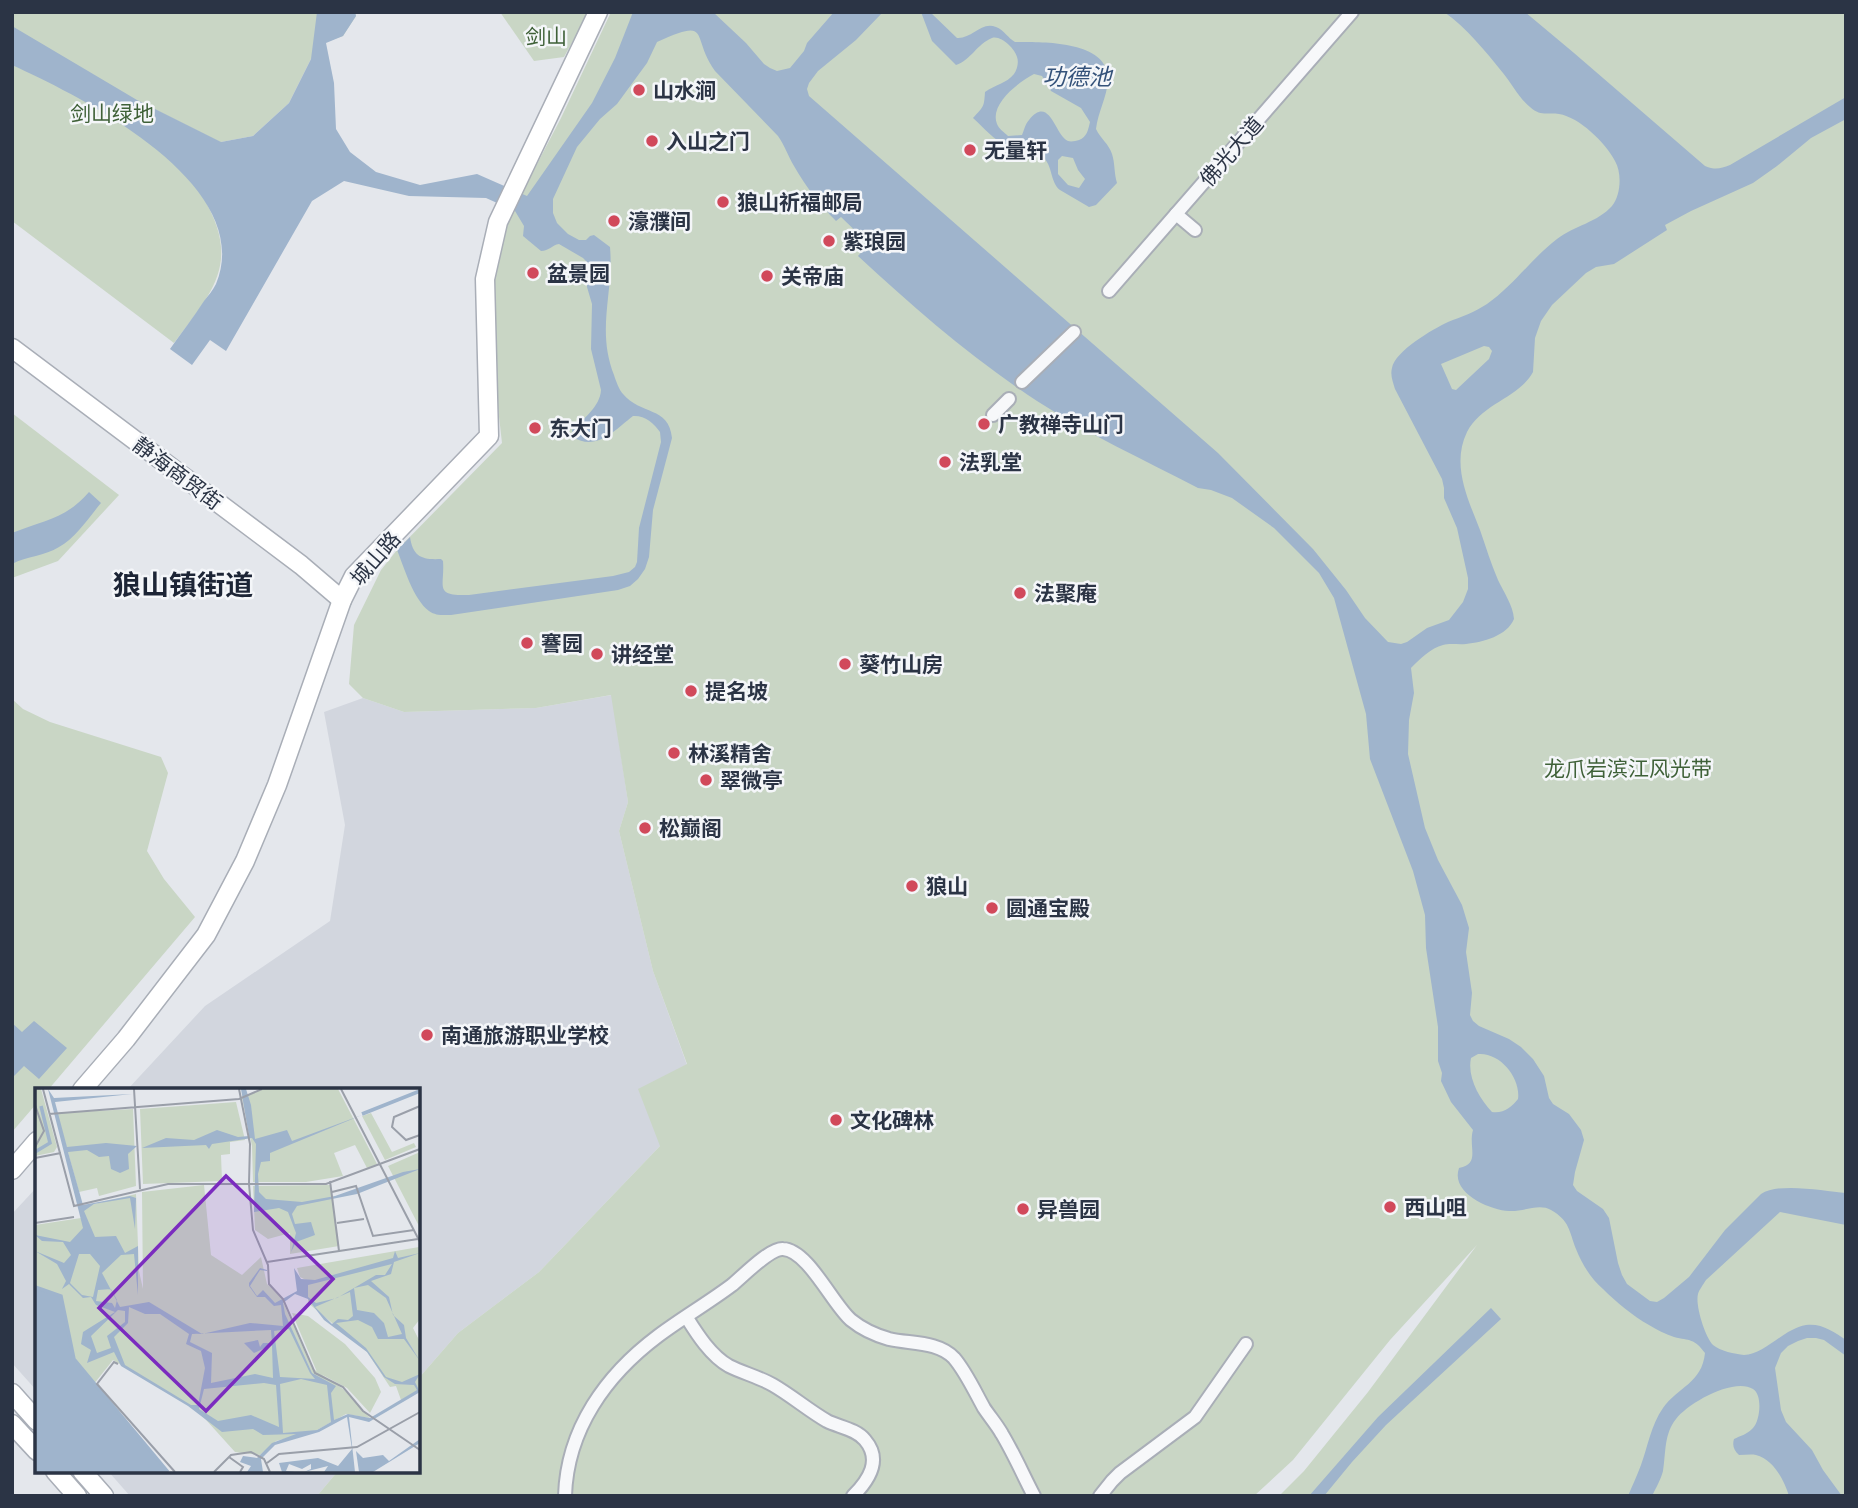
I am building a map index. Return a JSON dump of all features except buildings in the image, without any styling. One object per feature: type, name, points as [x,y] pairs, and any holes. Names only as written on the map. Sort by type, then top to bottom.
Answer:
[{"type":"street","name":"城山路","points":[[84,1088],[126,1039],[206,935],[246,862],[277,785],[342,600],[354,576],[489,436],[485,279],[498,222],[598,12]]},
{"type":"street","name":"佛光大道","points":[[1110,291],[1352,12]]},
{"type":"street","points":[[1176,214],[1195,230]]},
{"type":"street","points":[[1022,382],[1074,332]]},
{"type":"street","name":"静海商贸街","points":[[12,348],[300,565],[342,600]]},
{"type":"street","points":[[993,415],[1009,399]]},
{"type":"street","points":[[12,1170],[35,1143]]},
{"type":"street","points":[[565,1496],[570,1453],[593,1404],[609,1381],[659,1336],[781,1248],[790,1251],[815,1271],[841,1311],[852,1321],[874,1334],[934,1346],[953,1357],[991,1420],[1002,1433],[1034,1496]]},
{"type":"street","points":[[687,1318],[703,1341],[723,1362],[770,1384],[837,1426],[859,1433],[870,1447],[874,1464],[871,1474],[853,1496]]},
{"type":"street","points":[[1100,1496],[1121,1473],[1195,1417],[1246,1343]]},
{"type":"street","points":[[12,1393],[35,1419]]},
{"type":"street","points":[[12,1424],[35,1449]]},
{"type":"street","points":[[57,1473],[77,1496]]},
{"type":"street","points":[[84,1473],[104,1496]]},
{"type":"shaded area","name":"南通旅游职业学校","points":[[612,695],[628,802],[619,831],[653,971],[687,1065],[660,1146],[539,1272],[458,1333],[420,1377],[420,1088],[129,1088],[205,1006],[330,921],[345,825],[324,712],[363,698],[404,712],[536,708]]},
{"type":"shaded area","points":[[35,1189],[35,1389],[12,1363],[12,1214]]},
{"type":"shaded area","points":[[110,1473],[336,1473],[317,1496],[130,1496]]},
{"type":"green space","name":"剑山绿地","points":[[12,12],[355,12],[356,16],[343,36],[326,42],[311,59],[289,103],[253,136],[221,142],[203,197],[220,240],[218,274],[201,307],[174,343],[12,221]]},
{"type":"green space","name":"剑山","points":[[500,12],[589,12],[564,57],[534,61]]},
{"type":"green space","name":"龙爪岩滨江风光带","points":[[611,12],[1846,12],[1846,1496],[1279,1496],[1304,1471],[1368,1392],[1477,1245],[1390,1340],[1293,1460],[1254,1496],[317,1496],[336,1473],[420,1473],[420,1377],[458,1333],[539,1272],[660,1146],[638,1089],[687,1064],[653,971],[619,831],[628,802],[611,695],[536,708],[404,712],[363,698],[349,684],[354,625],[381,570],[397,550],[502,443],[495,381],[492,276],[499,237],[561,118]]},
{"type":"green space","points":[[12,413],[119,495],[58,561],[12,578]]},
{"type":"green space","points":[[12,699],[23,709],[50,722],[161,757],[168,773],[147,851],[164,879],[195,917],[50,1088],[35,1088],[35,1105],[12,1132]]},
{"type":"water","points":[[317,12],[355,12],[356,16],[343,36],[326,43],[334,83],[336,129],[350,152],[376,172],[420,185],[477,174],[527,196],[592,103],[615,58],[633,12],[713,12],[764,64],[777,71],[790,68],[834,12],[883,12],[856,40],[818,71],[809,83],[809,96],[1218,453],[1313,549],[1365,618],[1388,642],[1401,644],[1427,628],[1449,620],[1463,602],[1468,589],[1468,578],[1457,528],[1444,498],[1442,479],[1395,389],[1391,373],[1395,361],[1424,335],[1487,304],[1557,239],[1606,211],[1615,201],[1620,184],[1615,161],[1599,139],[1567,116],[1541,113],[1530,107],[1476,41],[1444,12],[1525,12],[1705,166],[1712,168],[1730,165],[1846,97],[1846,119],[1811,138],[1753,183],[1665,225],[1667,230],[1614,264],[1596,267],[1586,273],[1552,305],[1541,321],[1535,338],[1533,372],[1527,381],[1482,414],[1467,432],[1461,457],[1466,494],[1514,619],[1506,630],[1487,640],[1439,646],[1411,668],[1414,693],[1409,720],[1408,754],[1425,828],[1438,860],[1462,905],[1469,928],[1466,952],[1472,993],[1470,1015],[1479,1026],[1509,1039],[1533,1059],[1544,1076],[1553,1104],[1569,1114],[1581,1130],[1584,1140],[1573,1185],[1577,1191],[1603,1209],[1609,1218],[1618,1263],[1627,1284],[1650,1301],[1657,1302],[1664,1298],[1689,1277],[1725,1230],[1761,1194],[1769,1190],[1802,1188],[1846,1193],[1846,1225],[1780,1212],[1706,1280],[1697,1299],[1701,1321],[1710,1341],[1728,1352],[1751,1354],[1789,1331],[1806,1325],[1823,1327],[1846,1340],[1846,1356],[1824,1340],[1807,1338],[1798,1341],[1781,1353],[1775,1368],[1781,1410],[1786,1422],[1812,1450],[1842,1496],[1789,1496],[1781,1477],[1768,1461],[1756,1455],[1737,1453],[1733,1446],[1734,1439],[1755,1425],[1759,1402],[1753,1389],[1735,1386],[1701,1399],[1676,1419],[1669,1431],[1663,1471],[1652,1496],[1628,1496],[1659,1415],[1669,1401],[1694,1378],[1703,1363],[1705,1353],[1695,1342],[1667,1335],[1643,1321],[1608,1294],[1587,1271],[1568,1227],[1557,1214],[1541,1207],[1501,1210],[1482,1204],[1460,1185],[1459,1168],[1466,1166],[1472,1159],[1473,1130],[1451,1102],[1441,1081],[1438,1027],[1426,948],[1425,915],[1413,871],[1370,759],[1366,714],[1334,598],[1319,573],[1274,528],[1232,498],[1198,488],[1056,413],[990,368],[922,314],[858,256],[869,244],[841,217],[836,221],[819,202],[799,174],[778,136],[715,71],[698,34],[693,31],[657,42],[647,63],[617,104],[600,119],[577,147],[553,199],[553,213],[557,223],[568,234],[579,240],[586,240],[594,235],[610,247],[606,342],[614,375],[620,390],[630,401],[660,416],[670,428],[672,438],[653,510],[649,557],[645,569],[630,586],[618,590],[451,615],[437,614],[423,606],[397,550],[410,537],[413,549],[420,556],[443,561],[443,588],[450,594],[469,595],[613,576],[629,572],[635,567],[639,528],[661,442],[660,432],[648,420],[633,416],[597,441],[581,441],[573,437],[572,430],[594,407],[601,390],[591,349],[592,304],[587,287],[588,263],[559,244],[541,251],[523,236],[524,226],[515,211],[486,198],[409,196],[344,181],[312,201],[226,351],[210,340],[192,365],[170,349],[216,284],[222,247],[211,212],[188,179],[156,149],[79,99],[12,65],[12,26],[137,100],[221,142],[253,136],[289,103],[311,59]],"holes":[[[1484,346],[1492,351],[1489,359],[1456,390],[1452,389],[1441,364]],[[1478,1054],[1494,1057],[1512,1075],[1518,1099],[1507,1109],[1492,1112],[1479,1094],[1472,1080],[1470,1065],[1471,1058]]]},
{"type":"water","name":"功德池","points":[[921,12],[930,12],[957,38],[991,26],[999,28],[1015,42],[1057,43],[1086,50],[1098,57],[1105,67],[1108,80],[1096,129],[1111,150],[1117,183],[1096,205],[1089,207],[1057,187],[1046,161],[1039,154],[1002,143],[973,118],[983,106],[985,92],[1008,80],[1016,70],[1017,57],[1007,43],[992,38],[956,65],[932,41]],"holes":[[[1034,74],[1042,76],[1051,91],[1081,108],[1090,122],[1082,139],[1068,141],[1063,138],[1052,119],[1042,112],[1036,113],[1029,120],[1022,135],[1008,136],[999,127],[996,116],[1001,102],[1021,82]],[[1062,156],[1073,158],[1085,179],[1079,188],[1068,185],[1058,174],[1058,160]]]},
{"type":"water","points":[[89,492],[101,503],[71,539],[54,550],[12,564],[12,533],[63,513]]},
{"type":"water","points":[[34,1021],[67,1048],[39,1079],[24,1066],[12,1078],[12,1023],[22,1032]]},
{"type":"water","points":[[1491,1308],[1501,1319],[1386,1425],[1324,1496],[1309,1496],[1378,1417]]},
{"type":"place","name":"山水涧","points":[[639,90]]},
{"type":"place","name":"入山之门","points":[[652,141]]},
{"type":"place","name":"无量轩","points":[[970,150]]},
{"type":"place","name":"狼山祈福邮局","points":[[723,202]]},
{"type":"place","name":"濠濮间","points":[[614,221]]},
{"type":"place","name":"紫琅园","points":[[829,241]]},
{"type":"place","name":"盆景园","points":[[533,273]]},
{"type":"place","name":"关帝庙","points":[[767,276]]},
{"type":"place","name":"广教禅寺山门","points":[[984,424]]},
{"type":"place","name":"东大门","points":[[535,428]]},
{"type":"place","name":"法乳堂","points":[[945,462]]},
{"type":"place","name":"法聚庵","points":[[1020,593]]},
{"type":"place","name":"謇园","points":[[527,643]]},
{"type":"place","name":"讲经堂","points":[[597,654]]},
{"type":"place","name":"葵竹山房","points":[[845,664]]},
{"type":"place","name":"提名坡","points":[[691,691]]},
{"type":"place","name":"林溪精舍","points":[[674,753]]},
{"type":"place","name":"翠微亭","points":[[706,780]]},
{"type":"place","name":"松巅阁","points":[[645,828]]},
{"type":"place","name":"狼山","points":[[912,886]]},
{"type":"place","name":"圆通宝殿","points":[[992,908]]},
{"type":"place","name":"南通旅游职业学校","points":[[427,1035]]},
{"type":"place","name":"文化碑林","points":[[836,1120]]},
{"type":"place","name":"西山咀","points":[[1390,1207]]},
{"type":"place","name":"异兽园","points":[[1023,1209]]},
{"type":"district","name":"狼山镇街道","points":[[183,584]]}]
